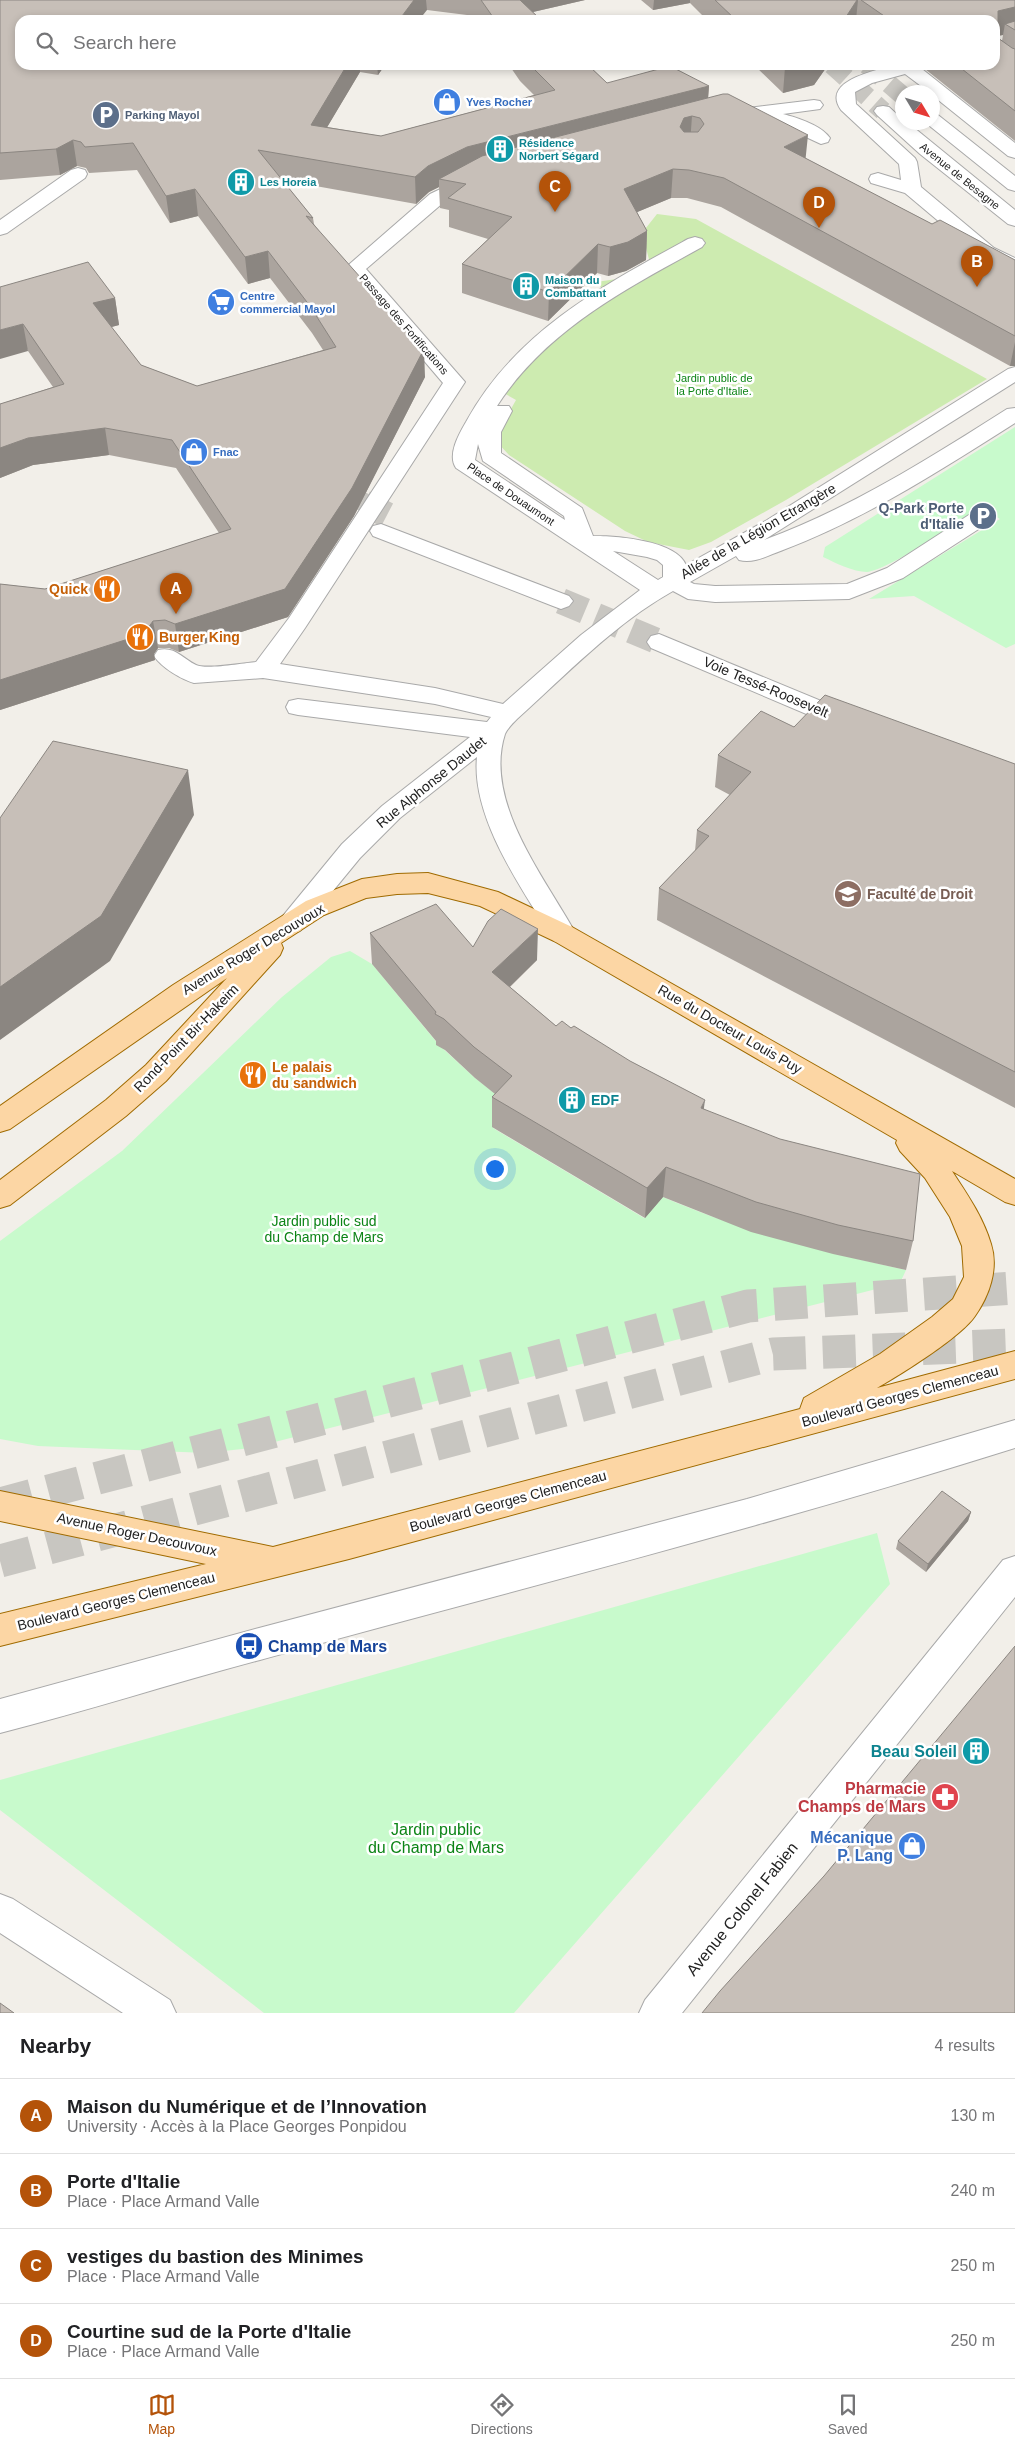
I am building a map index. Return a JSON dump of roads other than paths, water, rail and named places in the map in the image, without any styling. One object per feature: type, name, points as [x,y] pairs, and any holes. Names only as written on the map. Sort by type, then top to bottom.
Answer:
[{"type":"main road","name":"Avenue Roger Decouvoux","points":[[0,1121],[183,992],[315,908],[362,889],[397,884],[428,883],[489,899],[563,934]]},
{"type":"main road","name":"Rond-Point Bir-Hakeim","points":[[0,1196],[116,1108],[156,1073],[291,924]]},
{"type":"main road","name":"Rue du Docteur Louis Puy","points":[[563,934],[762,1046],[894,1126],[1015,1193]]},
{"type":"main road","name":"Rue du Docteur Louis Puy","points":[[784,1427],[891,1364],[943,1326],[964,1308],[979,1277],[977,1246],[963,1212],[935,1170],[894,1126]]},
{"type":"main road","name":"Boulevard Georges Clemenceau","points":[[0,1630],[275,1562],[1015,1365]]},
{"type":"main road","name":"Avenue Roger Decouvoux","points":[[0,1506],[275,1562]]},
{"type":"street","points":[[898,70],[866,79],[846,90],[847,106],[908,162],[912,189]]},
{"type":"street","points":[[917,70],[1015,152]]},
{"type":"street","points":[[814,105],[711,119],[729,124],[767,118],[783,120],[810,130],[822,138]]},
{"type":"street","points":[[940,107],[1015,165]]},
{"type":"street","name":"Avenue de Besagne","points":[[884,110],[927,150],[1015,220]]},
{"type":"street","points":[[940,125],[1015,184]]},
{"type":"street","points":[[0,229],[78,174]]},
{"type":"street","name":"Passage des Fortifications","points":[[263,670],[297,623],[454,382],[355,268],[437,198],[475,179],[494,174]]},
{"type":"street","points":[[878,179],[912,189],[987,252],[1015,266]]},
{"type":"street","name":"Place de Douaumont","points":[[584,543],[464,463],[463,452],[490,397],[519,360],[539,341],[579,309],[695,243]]},
{"type":"street","name":"Allée de la Légion Etrangère","points":[[664,585],[775,524],[1015,374]]},
{"type":"street","points":[[510,398],[490,429],[487,443],[491,456],[574,513],[584,543],[664,585],[688,591],[716,594],[849,591],[895,573],[984,516]]},
{"type":"street","name":"Allée de la Légion Etrangère","points":[[664,585],[794,538],[868,502],[1015,414]]},
{"type":"street","points":[[886,455],[958,449]]},
{"type":"street","points":[[385,523],[450,560],[561,602]]},
{"type":"street","points":[[584,543],[634,547],[665,555],[674,564],[675,574],[664,585]]},
{"type":"street","name":"Rue Alphonse Daudet","points":[[291,924],[351,852],[391,812],[501,722],[589,641],[664,585]]},
{"type":"street","name":"Voie Tessé-Roosevelt","points":[[659,642],[811,707],[867,728]]},
{"type":"street","points":[[166,656],[194,675],[263,670],[435,696],[501,722]]},
{"type":"street","points":[[298,707],[501,722]]},
{"type":"street","name":"Rue Alphonse Daudet","points":[[501,722],[489,771],[500,818],[511,849],[563,934]]},
{"type":"street","points":[[0,1716],[249,1646],[718,1524],[906,1469],[1015,1434]]},
{"type":"street","name":"Avenue Colonel Fabien","points":[[658,2013],[1015,1571]]},
{"type":"street","points":[[0,1912],[157,2013]]},
{"type":"tunnel","points":[[838,70],[883,111]]},
{"type":"tunnel","points":[[873,70],[895,89]]},
{"type":"tunnel","points":[[329,484],[367,504]]},
{"type":"tunnel","points":[[364,503],[389,516]]},
{"type":"tunnel","points":[[561,601],[659,642]]},
{"type":"tunnel","points":[[0,1504],[748,1306],[1015,1288]]},
{"type":"tunnel","points":[[0,1561],[773,1354],[1015,1345]]},
{"type":"place","name":"Yves Rocher","points":[[447,102]]},
{"type":"place","name":"Parking Mayol","points":[[106,115]]},
{"type":"place","name":"Résidence Norbert Ségard","points":[[500,149]]},
{"type":"place","name":"Les Horeia","points":[[241,182]]},
{"type":"place","name":"vestiges du bastion des Minimes","points":[[555,212]]},
{"type":"place","name":"Courtine sud de la Porte d'Italie","points":[[819,228]]},
{"type":"place","name":"Maison du Combattant","points":[[526,286]]},
{"type":"place","name":"Porte d'Italie","points":[[977,287]]},
{"type":"place","name":"Centre commercial Mayol","points":[[221,302]]},
{"type":"place","name":"Fnac","points":[[194,452]]},
{"type":"place","name":"Q-Park Porte d'Italie","points":[[983,516]]},
{"type":"place","name":"Quick","points":[[107,589]]},
{"type":"place","name":"Maison du Numérique et de l’Innovation","points":[[176,614]]},
{"type":"place","name":"Burger King","points":[[140,637]]},
{"type":"place","name":"Faculté de Droit","points":[[848,894]]},
{"type":"place","name":"Le palais du sandwich","points":[[253,1075]]},
{"type":"place","name":"EDF","points":[[572,1100]]},
{"type":"place","name":"Champ de Mars","points":[[249,1646]]},
{"type":"place","name":"Beau Soleil","points":[[976,1751]]},
{"type":"place","name":"Pharmacie Champs de Mars","points":[[945,1797]]},
{"type":"place","name":"Mécanique P. Lang","points":[[912,1846]]},
{"type":"park label","name":"Jardin public de la Porte d'Italie.","points":[[714,384]]},
{"type":"park label","name":"Jardin public sud du Champ de Mars","points":[[324,1230]]},
{"type":"park label","name":"Jardin public du Champ de Mars","points":[[436,1838]]}]
